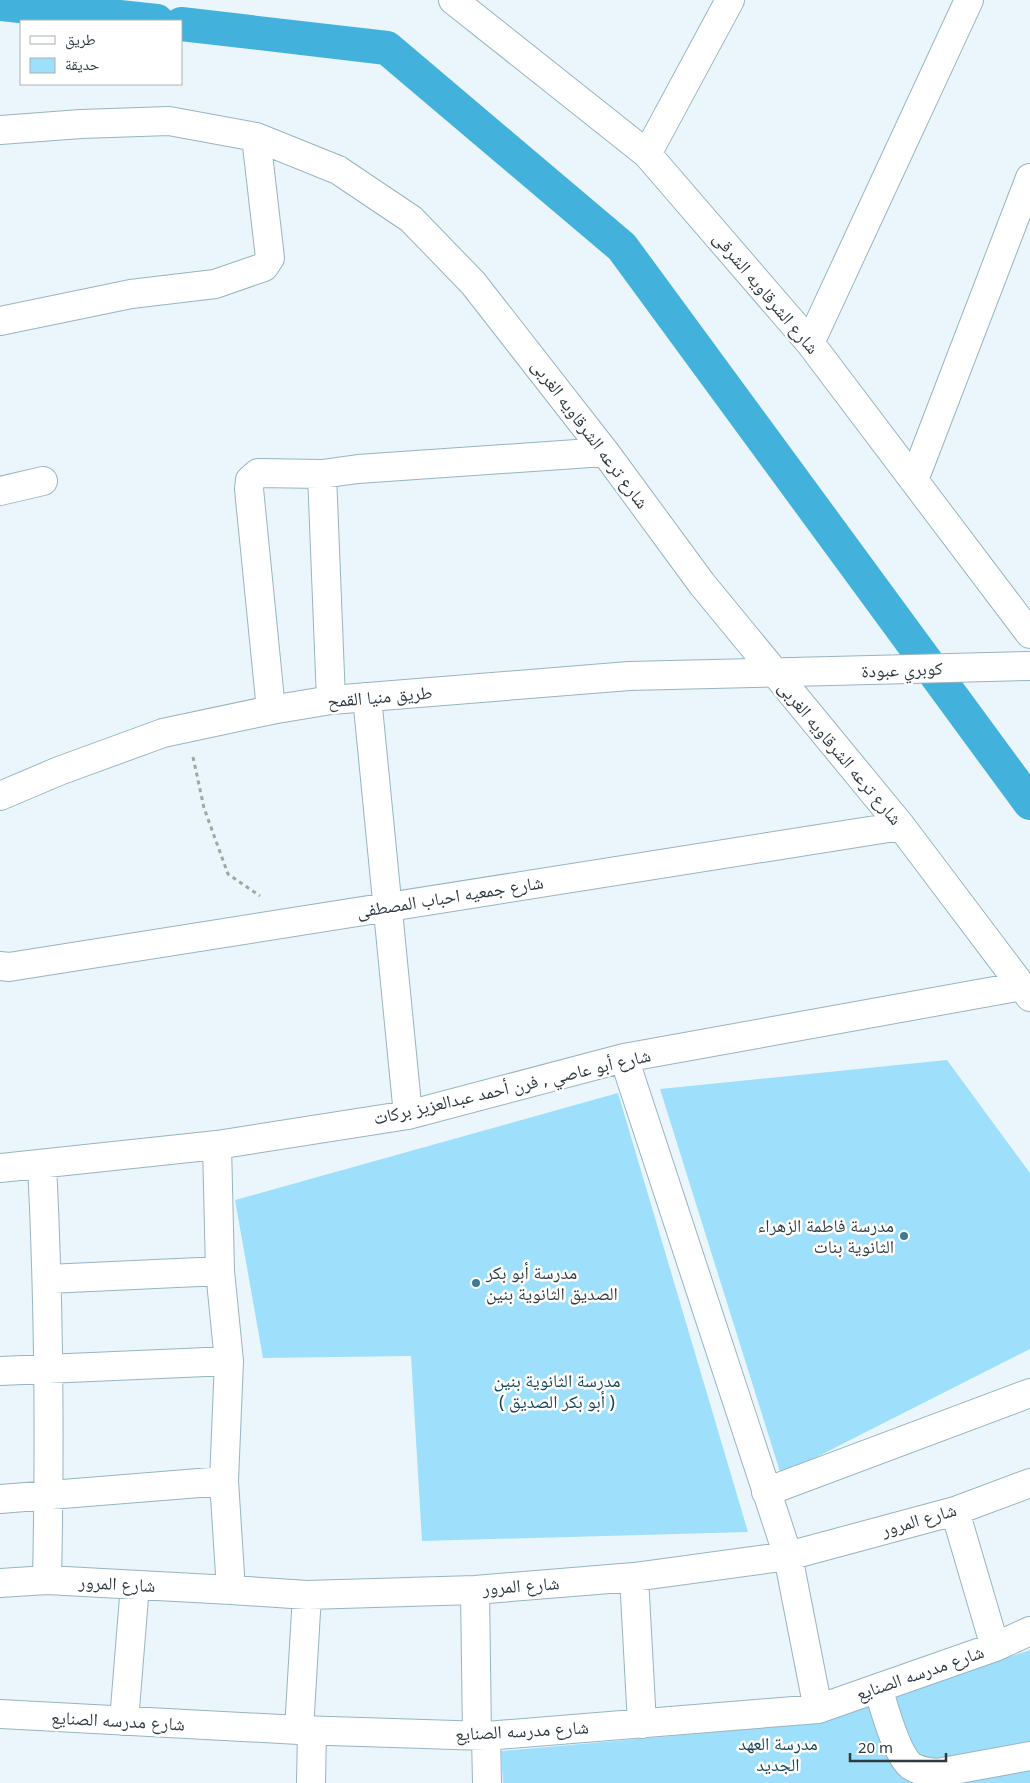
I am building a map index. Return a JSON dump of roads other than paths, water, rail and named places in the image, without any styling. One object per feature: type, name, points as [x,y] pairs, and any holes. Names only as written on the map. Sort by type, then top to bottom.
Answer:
[{"type":"street","name":"شارع الشرقاويه الشرقى","points":[[452,0],[647,154],[810,343],[1030,634]]},
{"type":"street","points":[[647,154],[730,0]]},
{"type":"street","points":[[810,343],[969,0]]},
{"type":"street","name":"شارع ترعه الشرقاويه الغربى","points":[[0,130],[81,124],[170,121],[256,137],[338,170],[411,219],[473,283],[605,452],[702,584],[901,826],[1026,992]]},
{"type":"street","points":[[0,321],[131,294],[215,284],[264,267],[270,258],[256,137]]},
{"type":"street","points":[[914,480],[1030,178]]},
{"type":"street","points":[[271,710],[250,489],[250,480],[258,473],[322,474],[358,469],[605,452]]},
{"type":"street","points":[[322,474],[331,700]]},
{"type":"street","points":[[0,491],[42,481]]},
{"type":"street","name":"كوبري عبودة","points":[[774,673],[1019,666]]},
{"type":"street","name":"طريق منيا القمح","points":[[0,796],[59,771],[154,736],[271,710],[331,700],[629,676],[774,673]]},
{"type":"street","points":[[367,697],[408,1115]]},
{"type":"street","name":"شارع جمعيه احباب المصطفى","points":[[0,966],[9,967],[901,826]]},
{"type":"street","name":"شارع أبو عاصي , فرن أحمد عبدالعزيز بركات","points":[[0,1168],[217,1145],[408,1115],[624,1058],[1026,992]]},
{"type":"street","points":[[624,1058],[788,1556],[818,1708]]},
{"type":"street","points":[[217,1145],[220,1271],[228,1361],[224,1481],[231,1590]]},
{"type":"street","points":[[42,1164],[48,1279],[49,1495],[47,1580]]},
{"type":"street","points":[[48,1279],[220,1271]]},
{"type":"street","points":[[0,1370],[228,1361]]},
{"type":"street","points":[[766,1492],[1030,1393]]},
{"type":"street","points":[[0,1499],[224,1481]]},
{"type":"street","name":"شارع المرور","points":[[0,1583],[47,1580],[307,1595],[475,1590],[634,1577],[788,1556],[954,1511],[1030,1483]]},
{"type":"street","points":[[954,1511],[994,1647]]},
{"type":"street","points":[[634,1577],[642,1724]]},
{"type":"street","points":[[124,1721],[135,1585]]},
{"type":"street","points":[[475,1590],[481,1737],[488,1783]]},
{"type":"street","points":[[307,1595],[306,1730],[311,1783]]},
{"type":"street","name":"شارع مدرسه الصنايع","points":[[0,1714],[481,1737],[818,1708],[994,1647],[1030,1631]]},
{"type":"street","points":[[878,1688],[902,1757],[918,1769],[937,1773],[1030,1756]]},
{"type":"waterway","points":[[0,4],[148,20]]},
{"type":"waterway","points":[[182,24],[387,48],[622,247],[1030,803]]},
{"type":"place","name":"مدرسة فاطمة الزهراء الثانوية بنات","points":[[904,1236]]},
{"type":"place","name":"مدرسة أبو بكر الصديق الثانوية بنين","points":[[476,1283]]},
{"type":"park label","name":"مدرسة الثانوية بنين ( أبو بكر الصديق )","points":[[557,1391]]},
{"type":"park label","name":"مدرسة العهد الجديد","points":[[778,1754]]}]
